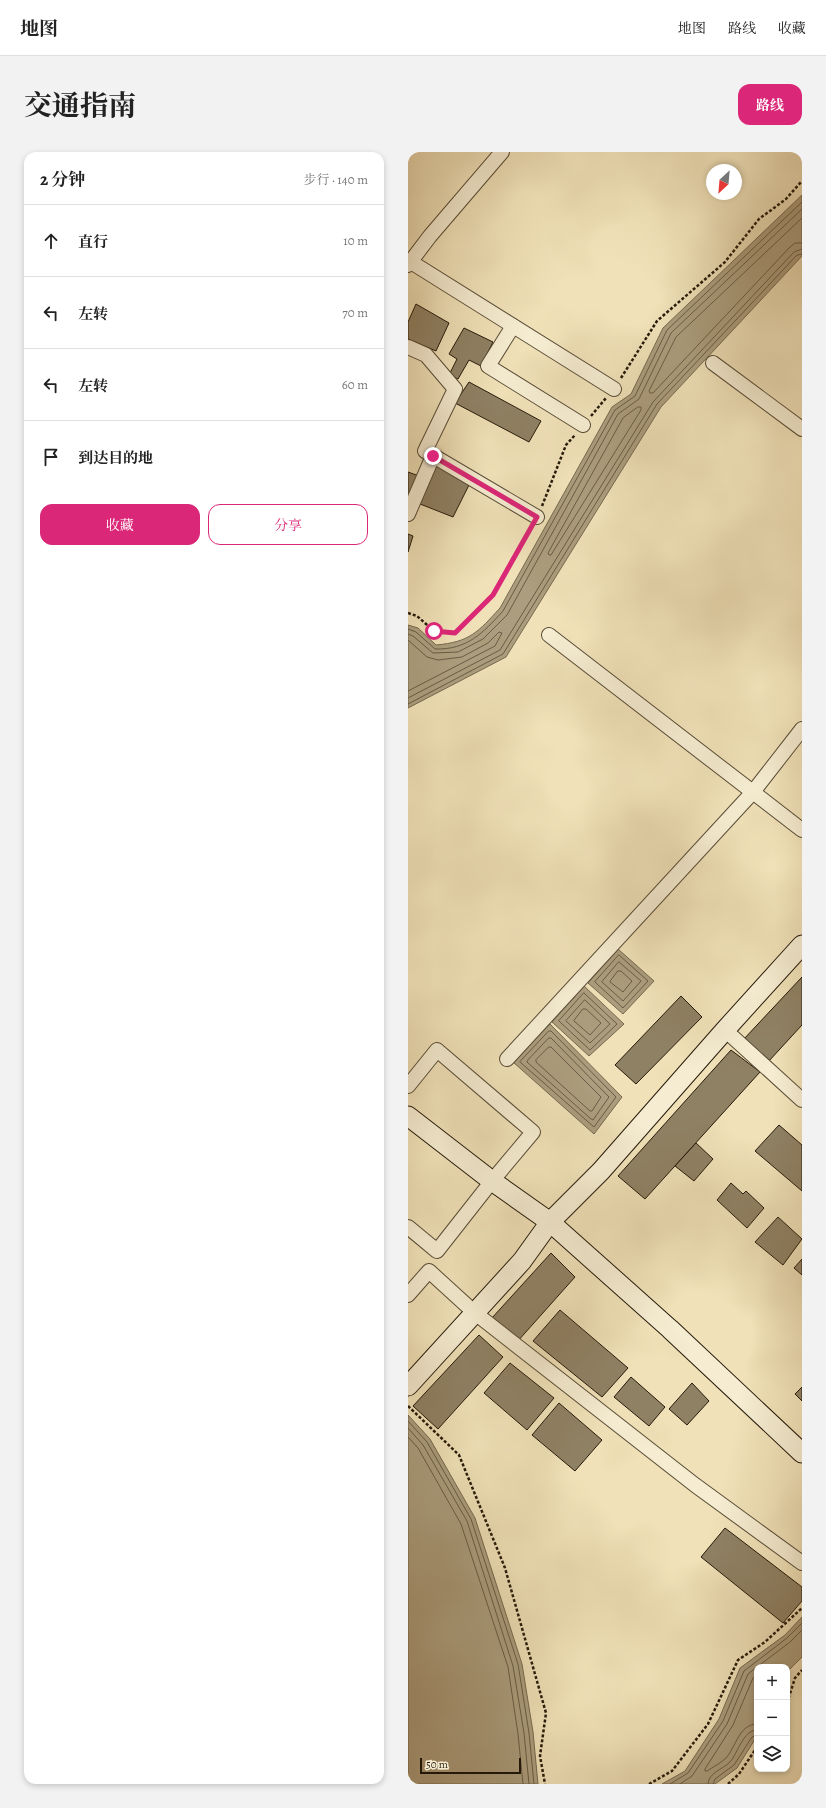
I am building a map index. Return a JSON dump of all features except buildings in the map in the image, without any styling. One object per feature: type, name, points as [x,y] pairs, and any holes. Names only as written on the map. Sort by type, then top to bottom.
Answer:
[{"type":"street","points":[[502,152],[430,236],[409,263],[614,389]]},
{"type":"street","points":[[513,326],[488,366],[582,426]]},
{"type":"street","points":[[408,347],[426,355],[455,389],[425,452],[537,517]]},
{"type":"street","points":[[713,363],[802,429]]},
{"type":"street","points":[[408,514],[433,456]]},
{"type":"street","points":[[549,635],[802,830]]},
{"type":"street","points":[[507,1059],[753,792],[802,729]]},
{"type":"street","points":[[408,1386],[522,1261],[550,1222],[601,1170],[725,1030],[801,948]]},
{"type":"street","points":[[725,1030],[802,1100]]},
{"type":"street","points":[[408,1086],[437,1050],[533,1132],[492,1181],[438,1250],[429,1271],[408,1295]]},
{"type":"street","points":[[408,1116],[492,1181],[550,1222],[670,1329],[802,1453]]},
{"type":"street","points":[[408,1227],[438,1250]]},
{"type":"street","points":[[429,1271],[475,1313],[695,1486],[802,1563]]},
{"type":"path","points":[[408,613],[417,616],[434,631],[455,633],[493,595],[537,517],[566,445],[614,389],[657,321],[725,262],[759,219],[786,199],[802,181]]},
{"type":"path","points":[[408,1406],[459,1455],[506,1568],[546,1713],[540,1756],[545,1784]]},
{"type":"path","points":[[649,1784],[672,1771],[708,1724],[738,1660],[765,1642],[802,1608]]},
{"type":"path","points":[[788,1700],[794,1678],[802,1670]]},
{"type":"path","points":[[728,1784],[739,1774],[754,1752]]},
{"type":"water","points":[[802,195],[802,256],[661,407],[506,657],[408,708],[408,625],[418,628],[436,645],[448,644],[472,634],[486,623],[500,608],[612,407],[631,394],[663,328]]},
{"type":"water","points":[[618,949],[654,981],[623,1014],[588,983]]},
{"type":"water","points":[[584,986],[624,1024],[589,1056],[552,1022]]},
{"type":"water","points":[[550,1024],[622,1097],[594,1134],[513,1062]]},
{"type":"water","points":[[408,1415],[430,1439],[475,1518],[522,1664],[533,1732],[538,1784],[408,1784]]},
{"type":"water","points":[[802,1617],[802,1657],[790,1669],[790,1664],[754,1664],[754,1741],[737,1768],[715,1784],[662,1784],[685,1771],[719,1719],[740,1668],[785,1635]]},
{"type":"route","points":[[433,456],[537,517],[493,595],[455,633],[434,631]]}]
